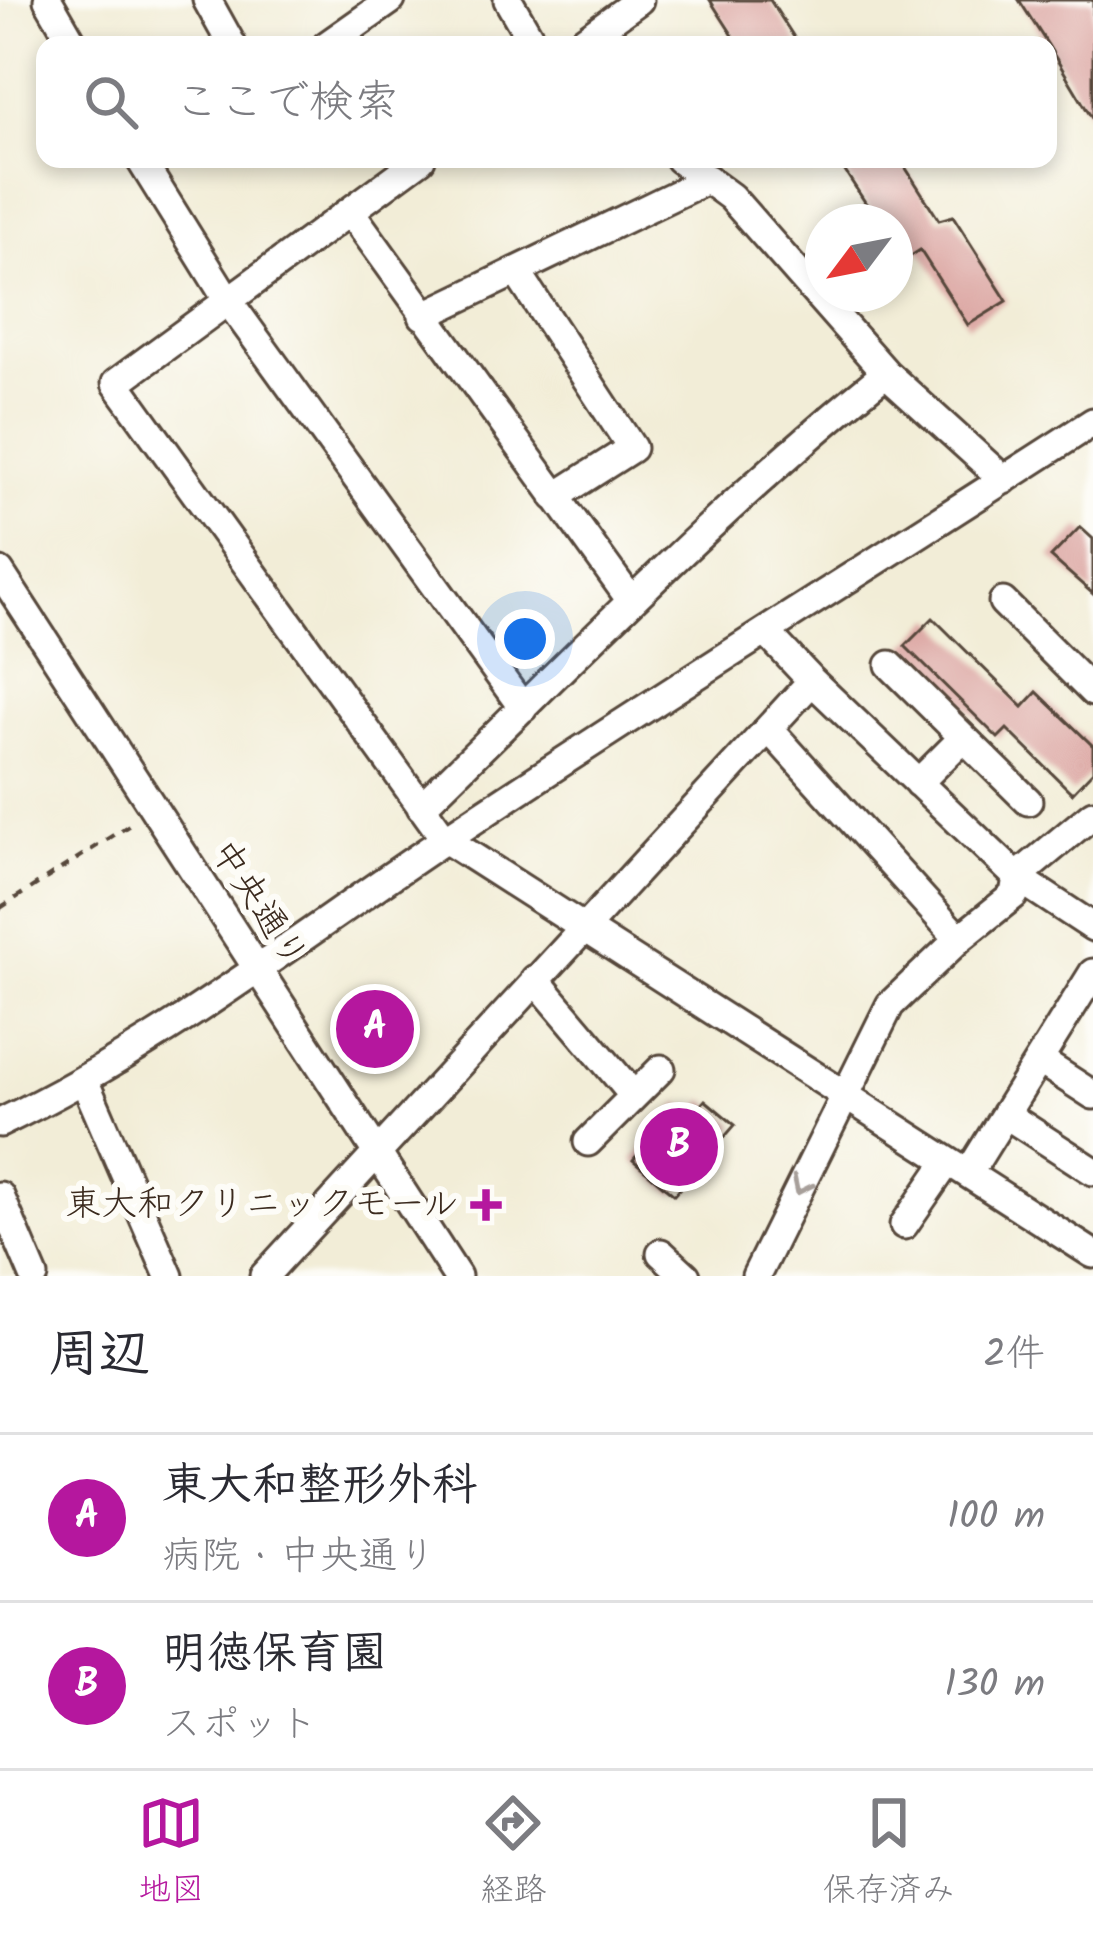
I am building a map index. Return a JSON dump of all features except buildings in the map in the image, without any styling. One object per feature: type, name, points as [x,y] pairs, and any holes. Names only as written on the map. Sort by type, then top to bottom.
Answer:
[{"type":"street","points":[[48,0],[69,36]]},
{"type":"street","points":[[207,0],[227,36]]},
{"type":"street","points":[[333,36],[355,10],[391,0]]},
{"type":"street","points":[[508,0],[529,36]]},
{"type":"street","points":[[589,36],[639,0]]},
{"type":"street","points":[[156,168],[227,299],[523,708]]},
{"type":"street","points":[[409,168],[116,383],[445,839],[1093,1254]]},
{"type":"street","points":[[693,168],[731,197],[886,373],[1004,480]]},
{"type":"street","points":[[423,316],[708,179]]},
{"type":"street","points":[[350,211],[630,599]]},
{"type":"street","points":[[516,271],[632,448],[555,497]]},
{"type":"street","points":[[421,807],[630,599],[797,444],[886,373]]},
{"type":"street","points":[[0,1123],[84,1080],[445,839],[1093,422]]},
{"type":"street","name":"中央通り","points":[[0,572],[457,1276]]},
{"type":"street","points":[[1003,602],[1093,692]]},
{"type":"street","points":[[766,632],[1017,877],[1093,927]]},
{"type":"street","points":[[890,665],[1028,801]]},
{"type":"street","points":[[264,1276],[812,681]]},
{"type":"street","points":[[770,729],[958,939]]},
{"type":"street","points":[[918,783],[963,738]]},
{"type":"street","points":[[768,1270],[890,1005],[958,939],[1014,895],[1017,877],[1093,814]]},
{"type":"street","points":[[535,979],[634,1096]]},
{"type":"street","points":[[904,1225],[1005,1114],[1089,991]]},
{"type":"street","points":[[1040,1060],[1093,1095]]},
{"type":"street","points":[[588,1142],[662,1069]]},
{"type":"street","points":[[84,1080],[169,1276]]},
{"type":"street","points":[[1005,1114],[1093,1171]]},
{"type":"street","points":[[0,1196],[34,1276]]},
{"type":"street","points":[[661,1252],[686,1276]]},
{"type":"path","points":[[0,908],[154,809]]},
{"type":"place","name":"東大和整形外科","points":[[375,1029]]},
{"type":"place","name":"明徳保育園","points":[[679,1147]]},
{"type":"place","name":"東大和クリニックモール","points":[[486,1205]]}]
